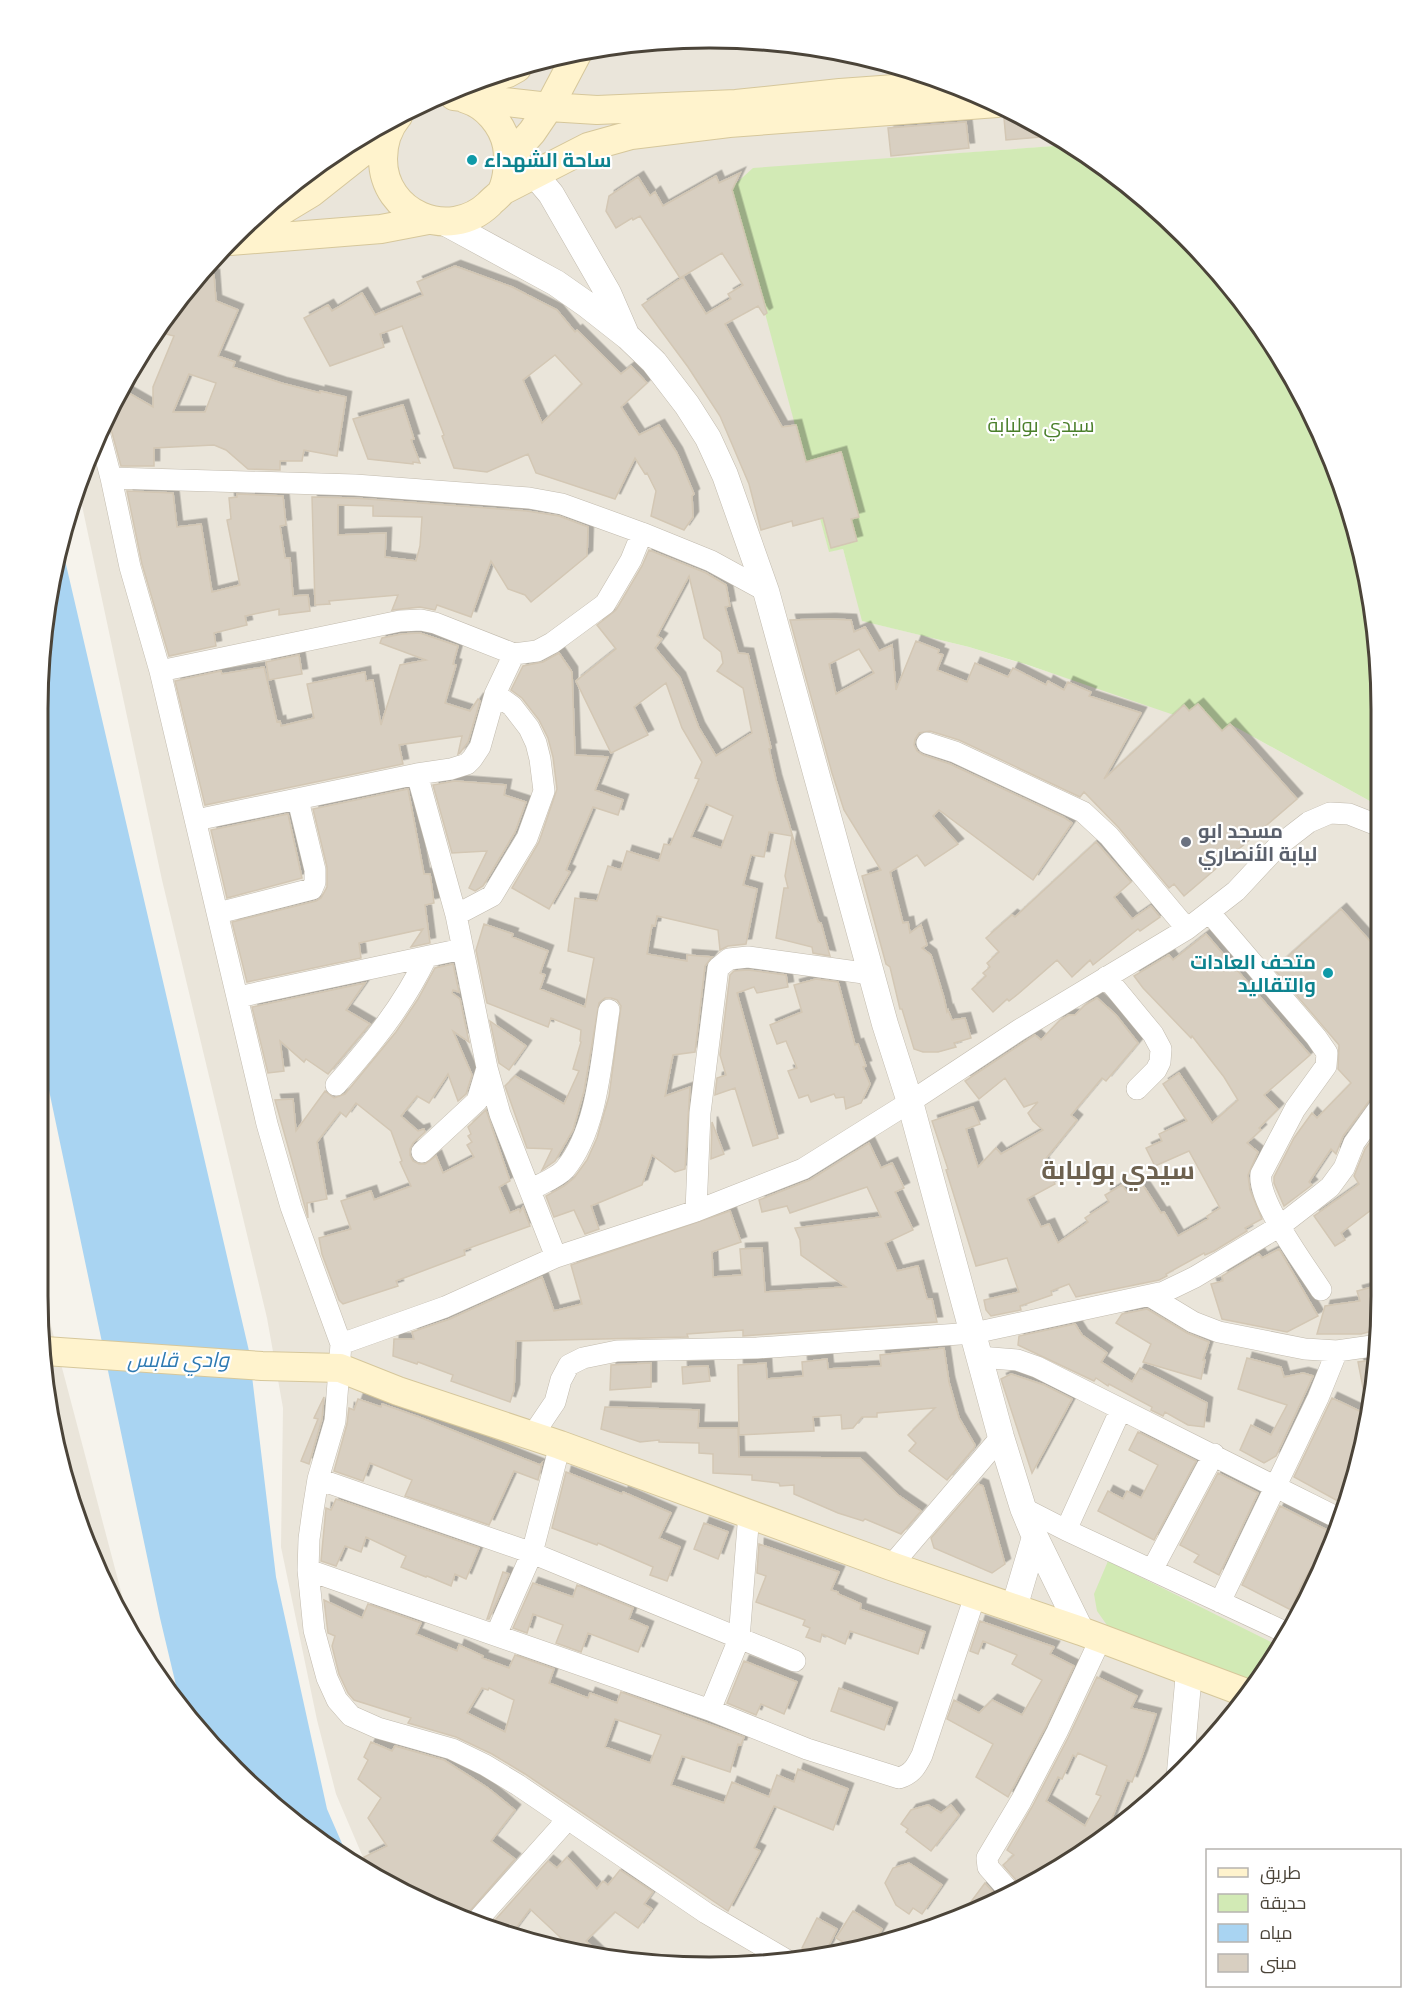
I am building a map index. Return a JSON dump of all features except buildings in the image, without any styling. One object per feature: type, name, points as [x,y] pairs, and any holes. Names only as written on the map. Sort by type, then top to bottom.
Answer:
[{"type":"main road","points":[[508,158],[532,132],[549,107],[572,63]]},
{"type":"main road","points":[[465,95],[549,107],[597,110],[736,104],[840,93],[933,87]]},
{"type":"main road","points":[[461,96],[486,110],[498,124],[506,141],[508,158],[502,191]]},
{"type":"main road","points":[[244,240],[381,229],[464,219],[482,210],[502,191],[588,147],[607,140],[649,132],[729,123],[977,104]]},
{"type":"main road","points":[[390,131],[382,149],[382,168],[388,185],[397,201],[411,212],[436,221]]},
{"type":"main road","points":[[260,224],[311,193],[374,140]]},
{"type":"main road","points":[[50,1351],[262,1366],[340,1356],[398,1391],[560,1444],[891,1566],[1091,1635],[1240,1690]]},
{"type":"street","points":[[508,158],[535,175],[551,194],[608,293],[628,337]]},
{"type":"street","points":[[436,221],[556,284],[628,337],[654,362],[687,405],[708,438],[725,475],[766,591],[885,1024],[910,1102],[1001,1437],[1023,1508],[1035,1537],[1091,1635],[1036,1771],[987,1858],[988,1867],[1006,1887]]},
{"type":"street","points":[[103,446],[130,567],[160,671],[267,1124],[291,1207],[340,1356],[334,1421],[318,1479],[309,1539],[308,1570],[314,1630],[327,1678],[337,1700],[351,1716],[378,1728],[452,1749],[485,1765],[706,1913],[775,1953]]},
{"type":"street","points":[[111,478],[355,485],[529,498],[562,504],[642,533],[711,561],[766,591]]},
{"type":"street","points":[[160,671],[400,621],[421,620],[435,623],[514,654],[537,651],[552,644],[605,604],[631,560],[642,533]]},
{"type":"street","points":[[196,820],[467,764],[480,747],[495,694],[514,654]]},
{"type":"street","points":[[456,915],[492,896],[527,838],[544,791],[540,759],[529,728],[512,706],[495,694]]},
{"type":"street","points":[[927,743],[965,756],[1083,812],[1109,837],[1187,929]]},
{"type":"street","points":[[417,774],[456,915],[487,1068],[500,1114],[556,1257]]},
{"type":"street","points":[[218,913],[312,889],[315,882],[315,870],[298,800]]},
{"type":"street","points":[[340,1356],[556,1257],[696,1211],[803,1169],[910,1102],[1019,1029],[1187,929],[1236,891],[1278,846],[1309,822],[1330,813],[1349,814],[1371,823]]},
{"type":"street","points":[[1209,912],[1316,1037],[1327,1053],[1326,1066],[1295,1109],[1274,1154],[1261,1174],[1260,1182],[1280,1226],[1321,1290]]},
{"type":"street","points":[[238,997],[462,949]]},
{"type":"street","points":[[696,1211],[700,1113],[718,968],[729,959],[748,957],[871,974]]},
{"type":"street","points":[[336,1085],[373,1043],[394,1014],[415,981],[426,958]]},
{"type":"street","points":[[1106,977],[1153,1034],[1161,1049],[1160,1062],[1156,1070],[1137,1089]]},
{"type":"street","points":[[530,1190],[564,1170],[581,1140],[594,1103],[609,1010]]},
{"type":"street","points":[[422,1152],[477,1101],[487,1068]]},
{"type":"street","points":[[532,1436],[555,1402],[561,1380],[569,1365],[584,1358],[617,1351],[977,1345],[1150,1296],[1195,1277],[1301,1211],[1330,1187],[1344,1168],[1360,1134],[1371,1119]]},
{"type":"street","points":[[1150,1296],[1192,1322],[1212,1330],[1305,1349],[1337,1351],[1369,1346]]},
{"type":"street","points":[[977,1345],[1037,1367],[1333,1516]]},
{"type":"street","points":[[1220,1602],[1318,1398],[1337,1351]]},
{"type":"street","points":[[1066,1530],[1121,1409]]},
{"type":"street","points":[[891,1566],[1001,1437]]},
{"type":"street","points":[[496,1635],[532,1553],[560,1444]]},
{"type":"street","points":[[1152,1570],[1214,1454]]},
{"type":"street","points":[[318,1479],[532,1553],[795,1661]]},
{"type":"street","points":[[1023,1508],[1279,1630]]},
{"type":"street","points":[[710,1710],[739,1639],[749,1513]]},
{"type":"street","points":[[1014,1608],[1035,1537]]},
{"type":"street","points":[[308,1570],[710,1710],[830,1756],[899,1778],[908,1775],[916,1768],[922,1755],[975,1596]]},
{"type":"street","points":[[1181,1759],[1189,1672]]},
{"type":"street","points":[[481,1916],[568,1819]]},
{"type":"shaded area","points":[[666,49],[753,49],[839,61],[881,71],[963,98],[1002,116],[1055,146],[860,161],[763,303],[829,551],[843,549],[863,621],[969,647],[1078,681],[1184,705],[1198,704],[1221,731],[1230,724],[1371,802],[1371,1296],[1370,1339],[1365,1382],[1348,1467],[1321,1549],[1303,1588],[1260,1663],[1207,1732],[1177,1763],[1146,1793],[1077,1846],[1002,1889],[963,1907],[922,1922],[839,1944],[753,1956],[710,1957],[666,1956],[580,1944],[497,1922],[456,1907],[417,1889],[364,1859],[336,1794],[317,1720],[281,1547],[283,1408],[267,1318],[162,880],[81,503],[98,456],[116,417],[159,342],[212,273],[273,212],[342,159],[417,116],[456,98],[497,83],[580,61]]},
{"type":"shaded area","points":[[49,1318],[51,1326],[123,1599],[98,1549],[71,1467],[54,1382]]},
{"type":"green space","name":"سيدي بولبابة","points":[[1055,146],[1112,185],[1146,212],[1177,242],[1207,273],[1260,342],[1303,417],[1336,497],[1358,580],[1370,666],[1371,802],[1230,724],[1222,731],[1198,704],[1189,711],[1184,705],[1174,715],[969,647],[862,621],[843,549],[829,552],[732,190],[734,185],[753,168]]},
{"type":"green space","points":[[1108,1561],[1272,1643],[1248,1679],[1109,1628],[1097,1611],[1094,1594]]},
{"type":"water","name":"وادي قابس","points":[[65,562],[249,1351],[276,1577],[327,1809],[343,1847],[273,1793],[212,1732],[176,1686],[48,1086],[49,666]]},
{"type":"place","name":"ساحة الشهداء","points":[[472,160]]},
{"type":"place","name":"مسجد ابو لبابة الأنصاري","points":[[1186,842]]},
{"type":"place","name":"متحف العادات والتقاليد","points":[[1328,973]]},
{"type":"district","name":"سيدي بولبابة","points":[[1118,1169]]}]
